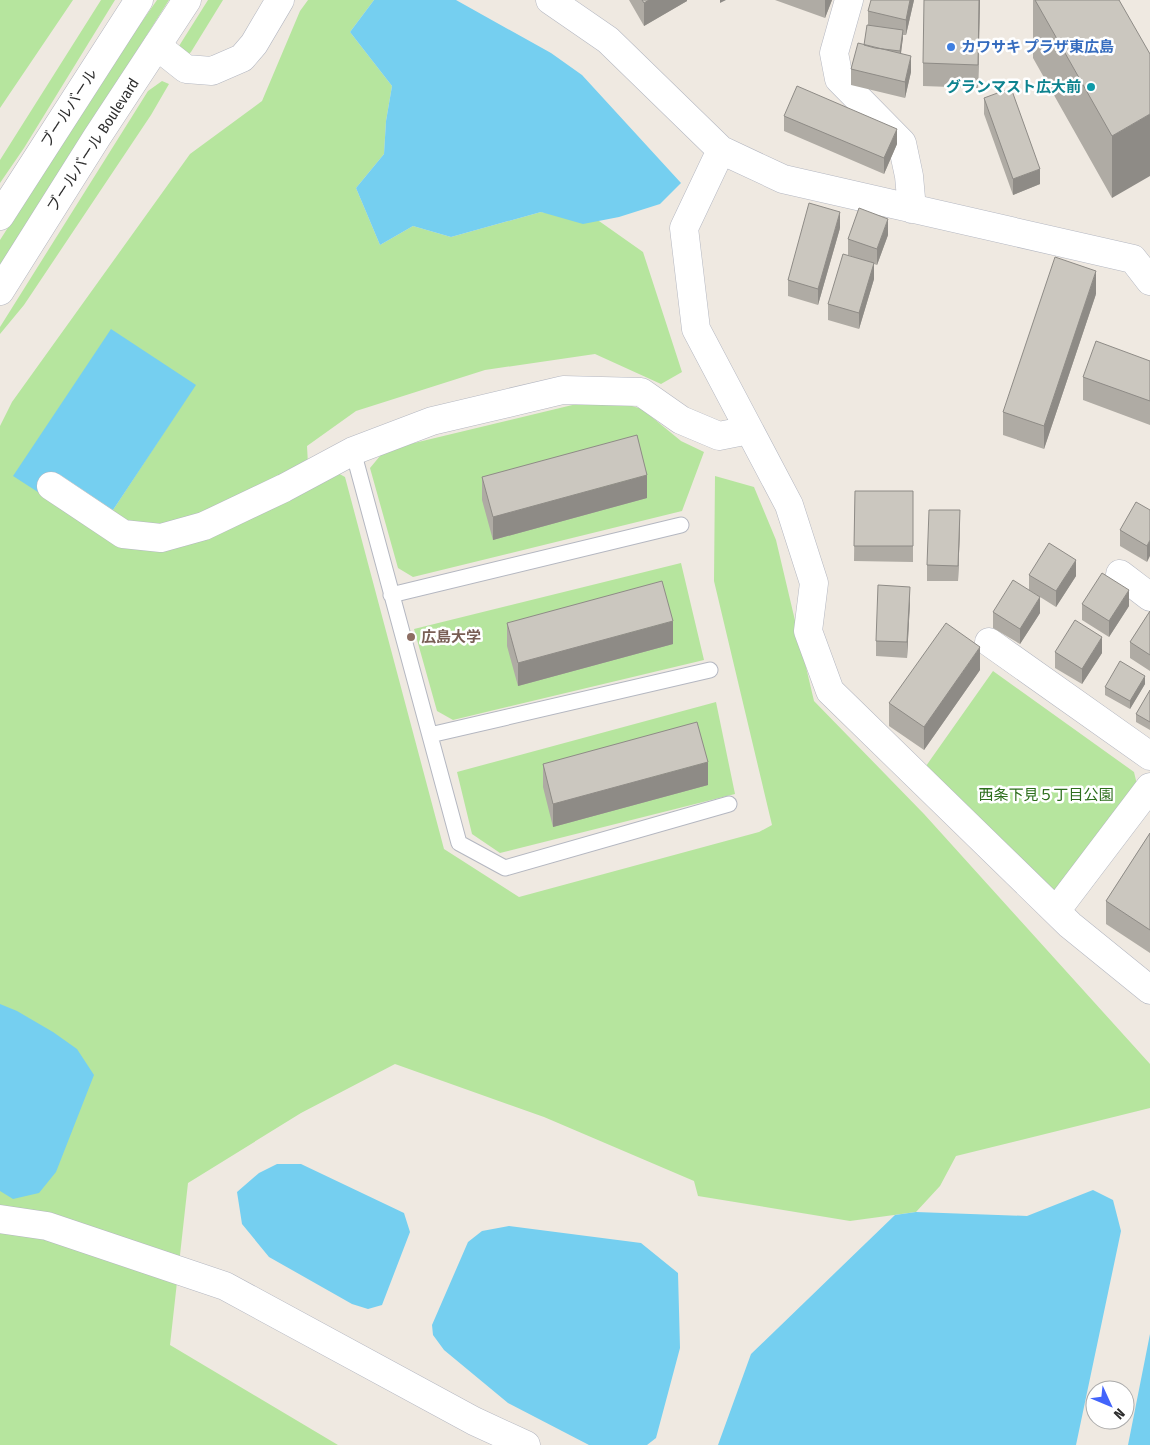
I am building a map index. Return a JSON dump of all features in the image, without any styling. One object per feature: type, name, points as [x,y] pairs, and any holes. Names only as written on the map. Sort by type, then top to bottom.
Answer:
[{"type":"street","name":"ブールバール","points":[[0,216],[139,0]]},
{"type":"street","name":"ブールバール Boulevard","points":[[0,291],[97,137],[187,0]]},
{"type":"street","points":[[157,46],[186,69],[212,71],[242,58],[254,44],[280,0]]},
{"type":"street","points":[[550,0],[608,40],[721,150],[783,179],[912,209],[1142,251],[1150,281]]},
{"type":"street","points":[[849,0],[834,53],[840,79],[902,143],[909,176],[912,209]]},
{"type":"street","points":[[721,150],[684,228],[696,329],[789,505],[814,583],[808,631],[830,691],[1070,925],[1150,990]]},
{"type":"street","points":[[50,486],[123,534],[161,538],[204,526],[284,488],[353,451],[432,421],[563,390],[641,392],[680,420],[719,436],[749,430]]},
{"type":"street","points":[[1120,574],[1147,589]]},
{"type":"street","points":[[990,642],[1150,756]]},
{"type":"street","points":[[1056,911],[1150,788]]},
{"type":"street","points":[[0,1219],[47,1226],[225,1286],[474,1421],[526,1445]]},
{"type":"lane","points":[[353,451],[459,843],[505,868],[729,804]]},
{"type":"lane","points":[[392,595],[680,525]]},
{"type":"lane","points":[[430,735],[710,670]]},
{"type":"green space","points":[[0,0],[73,0],[0,108]]},
{"type":"green space","points":[[101,0],[115,0],[24,148],[0,183],[0,160]]},
{"type":"green space","points":[[157,0],[169,0],[0,267],[0,240],[78,118],[0,225]]},
{"type":"green space","points":[[208,0],[223,0],[191,52],[184,59],[178,55],[179,46]]},
{"type":"green space","name":"広島大学","points":[[308,0],[374,0],[350,32],[392,86],[386,121],[384,154],[356,188],[380,245],[413,226],[451,237],[541,212],[599,221],[643,252],[682,372],[661,384],[595,354],[485,370],[356,411],[307,446],[309,483],[329,468],[345,477],[444,849],[519,897],[759,832],[772,825],[714,581],[715,476],[754,487],[776,540],[814,701],[924,814],[1150,1064],[1150,1108],[956,1156],[940,1186],[916,1212],[850,1221],[698,1196],[694,1181],[544,1117],[395,1064],[301,1113],[188,1183],[170,1345],[338,1445],[0,1445],[0,426],[12,402],[190,154],[262,101],[300,11]],"holes":[[[195,385],[113,510],[58,474]]]},
{"type":"green space","points":[[162,81],[169,84],[151,115],[24,305],[0,334],[0,327],[148,91]]},
{"type":"green space","points":[[589,401],[615,401],[642,409],[681,441],[704,452],[682,511],[413,577],[398,568],[370,468],[385,450]]},
{"type":"green space","points":[[681,563],[704,660],[453,720],[437,711],[414,629]]},
{"type":"green space","name":"西条下見５丁目公園","points":[[993,671],[1134,772],[1139,793],[1051,902],[926,766]]},
{"type":"green space","points":[[716,702],[735,794],[500,853],[472,834],[457,772]]},
{"type":"water","points":[[374,0],[456,0],[551,53],[582,75],[681,183],[660,204],[619,217],[583,224],[541,212],[451,237],[413,226],[380,245],[356,188],[384,154],[386,121],[392,86],[350,32]]},
{"type":"water","points":[[111,329],[196,385],[113,510],[59,474],[44,496],[13,476]]},
{"type":"water","points":[[0,1004],[17,1011],[53,1032],[77,1049],[94,1075],[56,1172],[39,1193],[13,1199],[0,1191]]},
{"type":"water","points":[[277,1164],[301,1164],[404,1213],[410,1232],[382,1305],[368,1309],[352,1304],[269,1257],[242,1224],[237,1192],[259,1173]]},
{"type":"water","points":[[1093,1190],[1113,1200],[1121,1231],[1090,1380],[1085,1380],[1085,1402],[1076,1445],[718,1445],[751,1354],[895,1215],[916,1212],[1027,1216]]},
{"type":"water","points":[[509,1226],[641,1243],[678,1273],[680,1348],[656,1438],[647,1445],[589,1445],[508,1403],[444,1350],[433,1335],[432,1325],[468,1242],[482,1231]]},
{"type":"water","points":[[1150,1334],[1150,1445],[1128,1445],[1131,1430],[1135,1430],[1135,1410]]},
{"type":"building","points":[[871,0],[910,0],[906,20],[868,11]]},
{"type":"building","name":"カワサキ プラザ東広島","points":[[924,0],[979,0],[978,65],[923,63]]},
{"type":"building","points":[[1035,0],[1119,0],[1150,54],[1150,114],[1112,136]]},
{"type":"building","points":[[867,25],[903,30],[900,51],[864,45]]},
{"type":"building","points":[[858,43],[911,56],[905,82],[851,69]]},
{"type":"building","points":[[797,86],[897,129],[884,158],[784,116]]},
{"type":"building","points":[[1011,88],[1040,169],[1013,179],[984,98]]},
{"type":"building","points":[[809,203],[840,212],[818,289],[788,280]]},
{"type":"building","points":[[859,208],[888,219],[877,249],[848,239]]},
{"type":"building","points":[[843,254],[874,263],[859,313],[828,304]]},
{"type":"building","points":[[1055,257],[1096,271],[1044,426],[1003,412]]},
{"type":"building","points":[[1096,341],[1150,361],[1150,401],[1083,377]]},
{"type":"building","points":[[637,435],[647,475],[493,517],[482,477]]},
{"type":"building","points":[[855,491],[913,491],[913,546],[854,546]]},
{"type":"building","points":[[1136,502],[1150,510],[1150,540],[1147,546],[1120,530]]},
{"type":"building","points":[[929,510],[960,510],[958,566],[927,565]]},
{"type":"building","points":[[1049,543],[1076,560],[1056,591],[1029,575]]},
{"type":"building","points":[[1102,573],[1129,590],[1109,621],[1082,604]]},
{"type":"building","points":[[1013,580],[1040,597],[1020,629],[993,612]]},
{"type":"building","points":[[662,581],[673,621],[518,663],[507,623]]},
{"type":"building","points":[[878,585],[910,587],[907,642],[876,641]]},
{"type":"building","points":[[1150,611],[1150,655],[1130,642]]},
{"type":"building","points":[[1075,620],[1102,637],[1082,669],[1055,652]]},
{"type":"building","points":[[946,623],[980,647],[924,727],[889,703]]},
{"type":"building","points":[[1120,661],[1145,676],[1130,701],[1105,687]]},
{"type":"building","points":[[1150,690],[1150,722],[1136,714]]},
{"type":"building","points":[[697,722],[708,762],[553,804],[543,764]]},
{"type":"building","points":[[1150,833],[1150,930],[1106,901]]},
{"type":"place","name":"カワサキ プラザ東広島","points":[[951,47]]},
{"type":"place","name":"グランマスト広大前","points":[[1091,87]]},
{"type":"place","name":"広島大学","points":[[411,637]]}]
